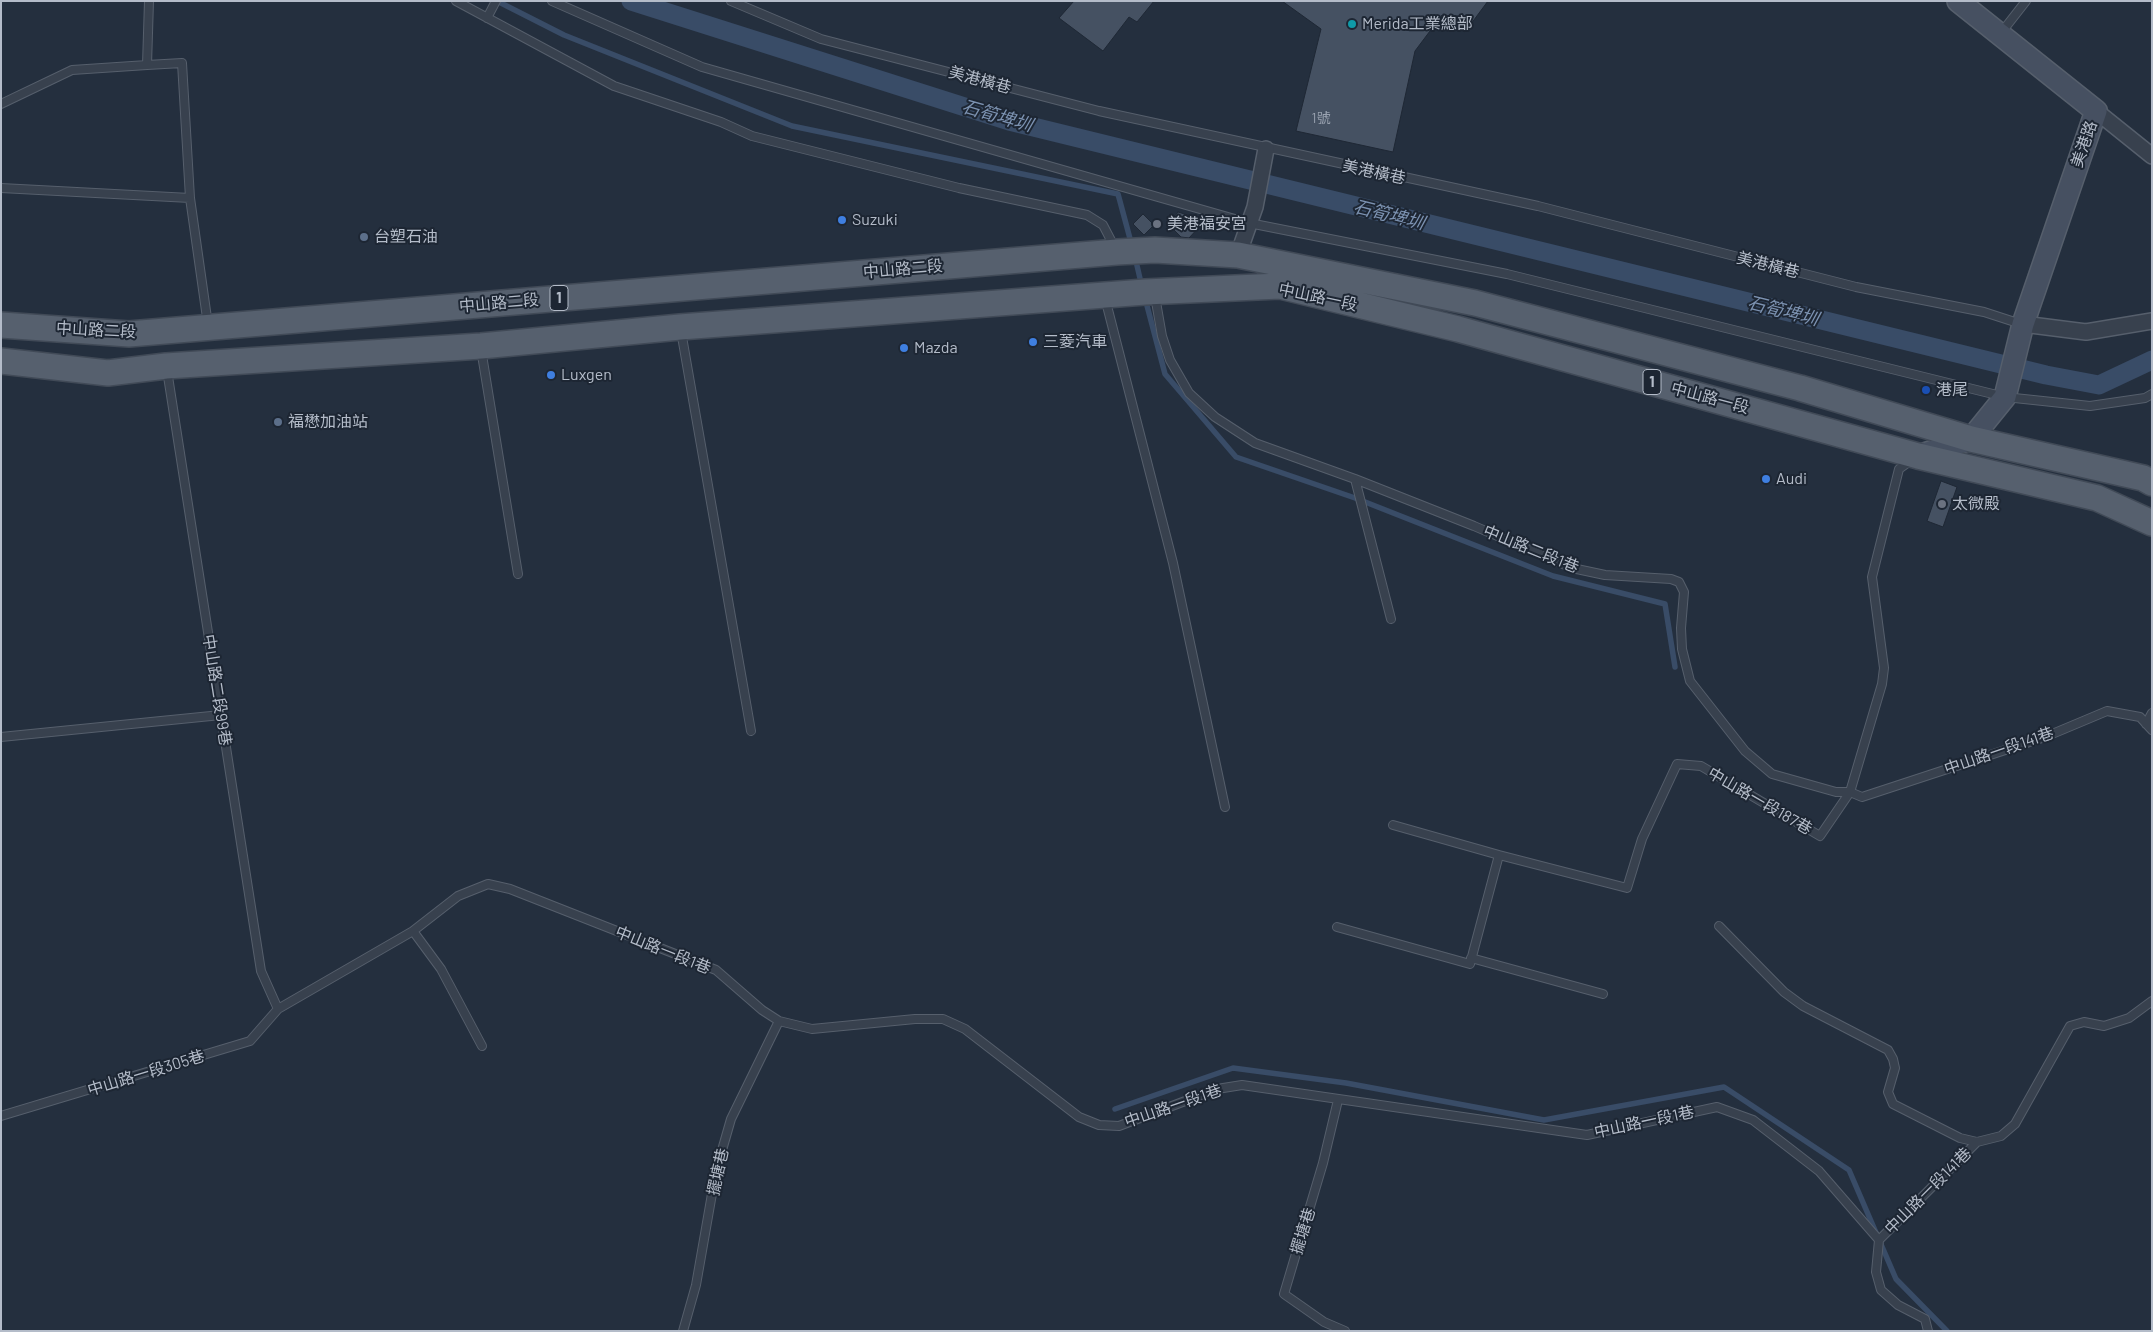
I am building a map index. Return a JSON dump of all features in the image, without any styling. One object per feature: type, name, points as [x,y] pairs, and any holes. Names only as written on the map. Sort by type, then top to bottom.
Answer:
[{"type":"main road","name":"中山路一段","points":[[1117,252],[1155,250],[1238,255],[1475,303],[1800,388],[1971,439],[2143,478],[2152,483]]},
{"type":"main road","name":"中山路二段","points":[[1,325],[130,334],[1117,252]]},
{"type":"main road","name":"中山路一段","points":[[1150,292],[1280,286],[1458,329],[1918,456],[2097,498],[2152,522]]},
{"type":"main road","name":"1","points":[[1,361],[108,373],[166,366],[481,346],[680,327],[1150,292]]},
{"type":"street","name":"美港路","points":[[1958,1],[2096,111],[2020,334],[2007,390]]},
{"type":"street","points":[[2096,111],[2152,156]]},
{"type":"street","points":[[1238,255],[1255,207],[1266,149]]},
{"type":"street","points":[[2020,334],[2086,332],[2152,321]]},
{"type":"street","points":[[1918,456],[1971,439],[2007,390]]},
{"type":"lane","points":[[146,65],[149,1]]},
{"type":"lane","points":[[456,1],[614,86],[721,122],[752,136],[960,188],[1087,215],[1103,225],[1117,252]]},
{"type":"lane","points":[[487,18],[496,1]]},
{"type":"lane","points":[[552,1],[702,67],[1249,223],[1507,274],[2007,390],[2090,406],[2144,398],[2152,394]]},
{"type":"lane","name":"美港橫巷","points":[[731,1],[821,38],[1099,111],[1266,149],[1538,206],[1856,287],[1984,312],[2020,334]]},
{"type":"lane","points":[[1999,34],[2026,1]]},
{"type":"lane","points":[[1,104],[72,70],[182,63],[190,198],[208,327]]},
{"type":"lane","points":[[1,188],[190,198]]},
{"type":"lane","name":"中山路二段1巷","points":[[1150,292],[1170,360],[1189,393],[1215,417],[1255,443],[1355,479],[1474,526],[1572,568],[1605,575],[1671,579],[1679,582],[1684,592],[1681,628],[1682,648],[1690,681],[1716,716],[1745,751],[1772,774],[1836,792],[1850,792]]},
{"type":"lane","points":[[1104,296],[1173,563],[1225,808]]},
{"type":"lane","points":[[680,327],[751,731]]},
{"type":"lane","points":[[481,346],[518,574]]},
{"type":"lane","name":"中山路二段99巷","points":[[166,366],[261,972],[278,1010]]},
{"type":"lane","name":"中山路一段187巷","points":[[1393,825],[1627,888],[1642,839],[1677,764],[1701,766],[1820,836],[1850,792],[1882,684],[1884,668],[1872,577],[1899,469],[1918,456]]},
{"type":"lane","points":[[1355,479],[1391,619]]},
{"type":"lane","name":"中山路一段141巷","points":[[1850,792],[1862,797],[2045,737],[2107,711],[2140,717],[2149,727]]},
{"type":"lane","name":"中山路一段141巷","points":[[2149,727],[2152,713]]},
{"type":"lane","points":[[1,737],[221,715]]},
{"type":"lane","points":[[1337,927],[1470,964],[1499,855]]},
{"type":"lane","name":"中山路一段1巷","points":[[278,1010],[413,931],[458,896],[488,884],[510,889],[716,970],[762,1010],[779,1021],[812,1029],[915,1018],[943,1019],[964,1029],[1079,1117],[1099,1125],[1119,1126],[1217,1089],[1242,1085],[1587,1135],[1662,1117],[1717,1107],[1753,1120],[1819,1171],[1879,1240]]},
{"type":"lane","name":"中山路一段141巷","points":[[1719,926],[1784,992],[1803,1006],[1888,1050],[1895,1068],[1888,1092],[1893,1104],[1902,1111],[1960,1138],[1977,1142],[2001,1136],[2015,1124],[2070,1026],[2084,1022],[2104,1026],[2130,1018],[2152,1001]]},
{"type":"lane","points":[[413,931],[441,969],[482,1046]]},
{"type":"lane","points":[[1471,958],[1603,994]]},
{"type":"lane","name":"中山路一段305巷","points":[[1,1116],[250,1042],[278,1010]]},
{"type":"lane","name":"擺塘巷","points":[[683,1331],[696,1285],[716,1171],[732,1118],[779,1021]]},
{"type":"lane","name":"擺塘巷","points":[[1338,1100],[1323,1163],[1284,1294],[1324,1322],[1345,1331]]},
{"type":"lane","name":"中山路一段141巷","points":[[1879,1240],[1977,1142]]},
{"type":"lane","points":[[1879,1240],[1876,1272],[1881,1290],[1898,1305],[1924,1319],[1928,1331]]},
{"type":"building","points":[[1074,1],[1154,1],[1137,22],[1129,17],[1103,51],[1059,18]]},
{"type":"building","points":[[1282,1],[1488,1],[1465,32],[1442,15],[1415,51],[1393,152],[1296,131],[1321,29]]},
{"type":"building","points":[[1178,212],[1191,216],[1201,225],[1189,238],[1181,237],[1168,224]]},
{"type":"building","points":[[1143,214],[1154,225],[1144,235],[1133,224]]},
{"type":"building","name":"太微殿","points":[[1941,481],[1957,487],[1943,527],[1927,521]]},
{"type":"waterway","points":[[497,1],[564,35],[792,126],[1118,194],[1132,246]]},
{"type":"waterway","name":"石筍埤圳","points":[[631,1],[1009,121],[2046,375],[2099,385],[2152,360]]},
{"type":"waterway","points":[[1135,257],[1142,287]]},
{"type":"waterway","points":[[1145,298],[1165,374],[1236,457],[1355,498],[1553,576],[1665,604],[1675,667]]},
{"type":"waterway","points":[[1115,1109],[1233,1068],[1346,1083],[1544,1120],[1724,1087],[1849,1170],[1896,1279],[1947,1331]]},
{"type":"place","name":"Merida工業總部","points":[[1352,24]]},
{"type":"place","name":"Suzuki","points":[[842,220]]},
{"type":"place","name":"美港福安宮","points":[[1157,224]]},
{"type":"place","name":"台塑石油","points":[[364,237]]},
{"type":"place","name":"三菱汽車","points":[[1033,342]]},
{"type":"place","name":"Mazda","points":[[904,348]]},
{"type":"place","name":"Luxgen","points":[[551,375]]},
{"type":"place","name":"港尾","points":[[1926,390]]},
{"type":"place","name":"福懋加油站","points":[[278,422]]},
{"type":"place","name":"Audi","points":[[1766,479]]},
{"type":"place","name":"太微殿","points":[[1942,504]]}]
